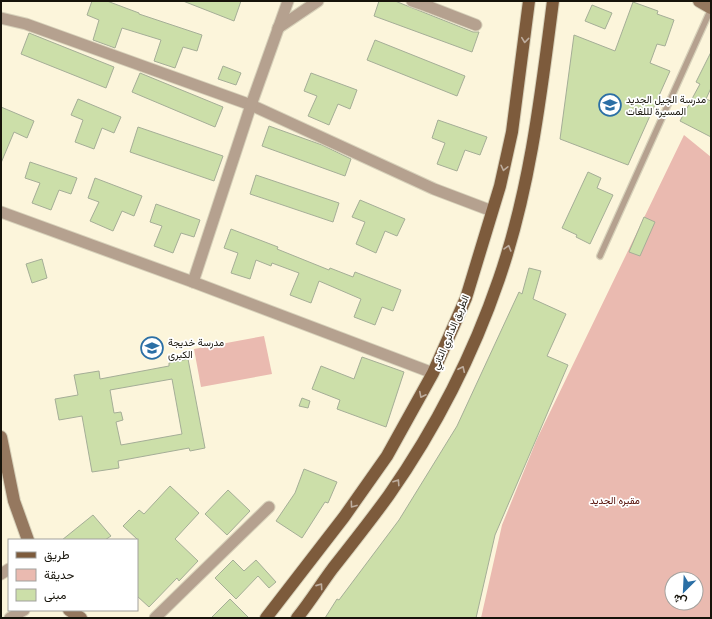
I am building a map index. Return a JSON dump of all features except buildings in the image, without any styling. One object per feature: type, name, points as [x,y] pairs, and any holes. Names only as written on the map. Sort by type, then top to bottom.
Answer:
[{"type":"main road","name":"الطريق الدائري الثاني","points":[[266,618],[344,517],[388,456],[433,373],[466,298],[500,186],[512,132],[529,1]]},
{"type":"main road","points":[[297,618],[389,494],[411,461],[460,375],[473,346],[500,278],[526,180],[536,132],[553,1]]},
{"type":"street","points":[[193,282],[250,105],[288,1]]},
{"type":"street","points":[[278,28],[318,1]]},
{"type":"street","points":[[412,1],[427,4],[476,25]]},
{"type":"street","points":[[699,1],[711,9]]},
{"type":"street","points":[[1,18],[33,26],[250,105],[434,189],[492,211]]},
{"type":"street","points":[[1,212],[193,282],[433,373]]},
{"type":"street","points":[[1,437],[14,501],[28,539]]},
{"type":"street","points":[[154,618],[269,507]]},
{"type":"street","points":[[10,618],[22,611]]},
{"type":"street","points":[[70,611],[81,618]]},
{"type":"lane","points":[[600,256],[711,9]]},
{"type":"green space","name":"مقبره الجديد","points":[[684,135],[711,157],[711,618],[481,618],[502,525],[537,439]]},
{"type":"green space","points":[[264,336],[272,374],[201,387],[194,349]]},
{"type":"place","name":"مدرسة الجيل الجديد المسيرة لللغات","points":[[610,105]]},
{"type":"place","name":"مدرسة خديجة الكبرى","points":[[152,348]]}]
